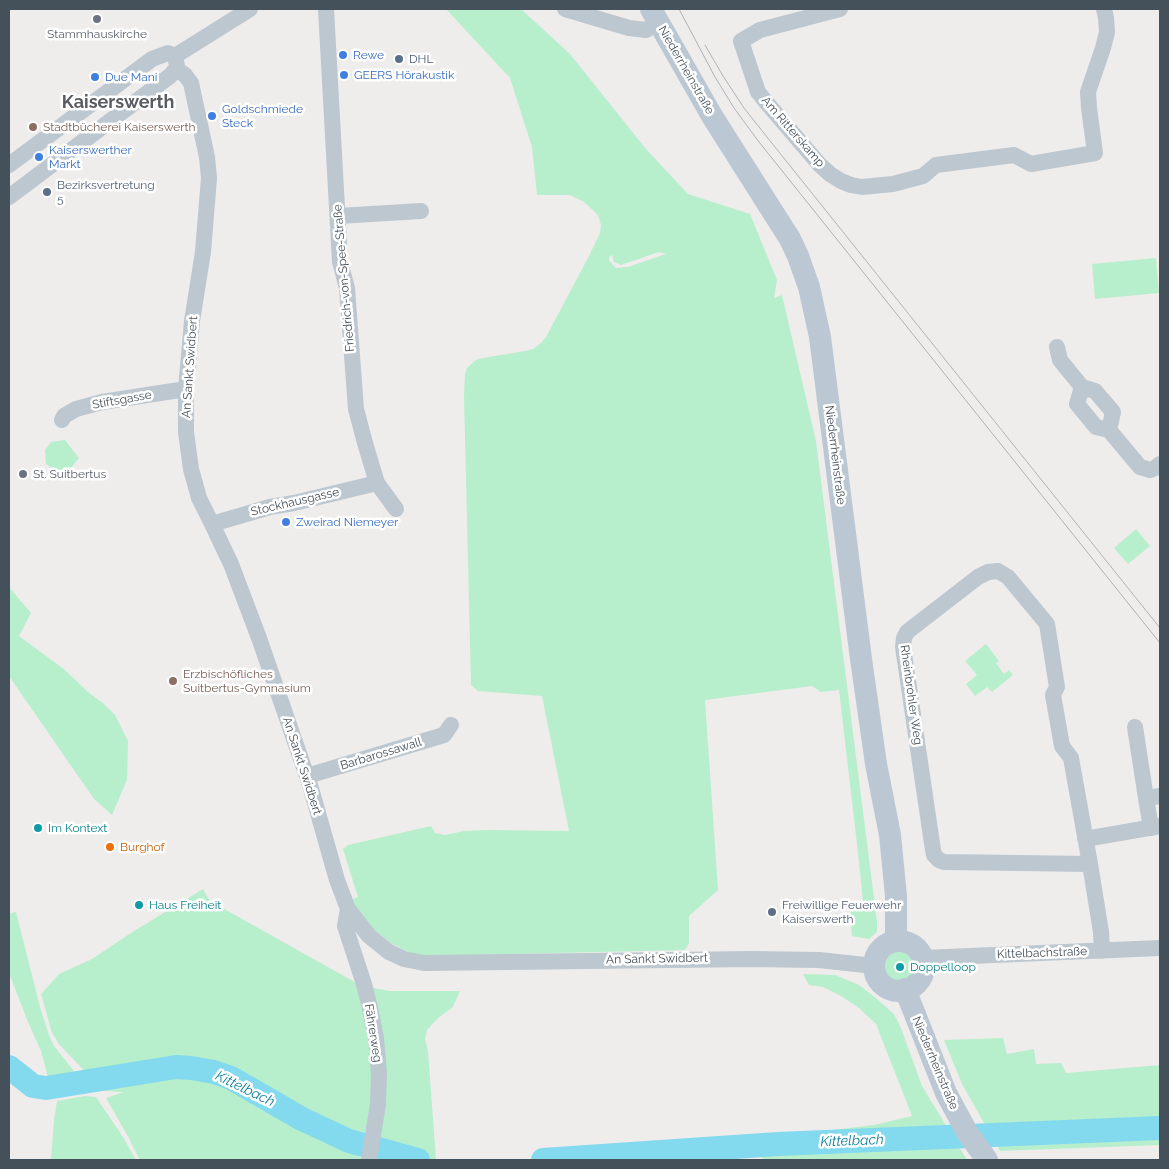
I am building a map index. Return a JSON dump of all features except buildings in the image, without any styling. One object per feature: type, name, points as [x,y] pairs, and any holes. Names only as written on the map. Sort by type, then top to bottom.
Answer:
[{"type":"main road","name":"Niederrheinstraße","points":[[652,20],[790,239],[809,287],[820,337],[865,688],[876,764],[890,835],[896,896],[896,941]]},
{"type":"main road","points":[[896,941],[912,944],[918,949],[923,958],[924,968],[920,978],[913,986],[905,989],[887,988],[876,975],[874,966],[880,950],[896,941]]},
{"type":"main road","name":"Niederrheinstraße","points":[[905,989],[937,1071],[955,1110],[984,1157]]},
{"type":"street","points":[[9,197],[170,76],[175,62],[250,9]]},
{"type":"street","name":"Friedrich-von-Spee-Straße","points":[[326,9],[340,262],[347,288],[356,409],[377,483],[396,509]]},
{"type":"street","points":[[565,9],[630,28],[652,20]]},
{"type":"street","name":"Am Ritterskamp","points":[[840,9],[760,30],[741,41],[758,92],[819,164],[830,174],[846,183],[862,187],[894,184],[923,176],[936,166],[1014,155],[1031,164],[1095,153],[1088,92],[1107,32],[1104,9]]},
{"type":"street","points":[[9,165],[152,59],[168,53],[175,62]]},
{"type":"street","name":"An Sankt Swidbert","points":[[175,62],[191,83],[207,157],[209,178],[203,252],[192,321],[186,389],[186,432],[191,470],[199,498],[230,564],[259,638],[307,776],[337,880],[348,909],[369,936],[389,952],[404,959],[424,963],[752,958],[819,960],[874,966]]},
{"type":"street","points":[[338,216],[421,212]]},
{"type":"street","points":[[1057,347],[1060,360],[1082,387],[1096,391],[1113,412],[1110,430]]},
{"type":"street","points":[[1082,387],[1077,404],[1096,427],[1110,430],[1140,467],[1150,470],[1160,464]]},
{"type":"street","name":"Stiftsgasse","points":[[62,420],[64,416],[76,409],[102,402],[186,389]]},
{"type":"street","name":"Stockhausgasse","points":[[212,524],[270,508],[377,483]]},
{"type":"street","name":"Rheinbrohler Weg","points":[[1090,864],[944,862],[939,860],[932,850],[903,647],[904,638],[907,632],[978,577],[988,572],[998,571],[1008,577],[1047,624],[1057,687],[1053,695],[1062,746],[1071,758],[1090,864],[1101,932],[1102,951]]},
{"type":"street","name":"Barbarossawall","points":[[307,776],[444,735],[450,725]]},
{"type":"street","points":[[1085,839],[1156,827],[1153,797],[1135,727]]},
{"type":"street","name":"Fährerweg","points":[[348,909],[345,926],[370,1008],[376,1038],[379,1074],[378,1104],[368,1160]]},
{"type":"street","name":"Kittelbachstraße","points":[[923,958],[1160,948]]},
{"type":"green space","points":[[446,9],[521,9],[570,54],[646,149],[688,194],[750,214],[777,280],[774,298],[782,295],[816,441],[877,922],[877,932],[869,939],[852,936],[850,902],[863,901],[839,690],[821,692],[812,686],[705,700],[718,890],[689,916],[689,943],[685,950],[426,956],[409,952],[392,944],[374,930],[349,900],[358,897],[343,849],[348,845],[431,826],[435,833],[445,835],[464,831],[488,830],[569,831],[542,696],[478,691],[471,685],[465,374],[467,368],[476,360],[533,349],[541,343],[589,256],[600,233],[601,225],[596,213],[584,202],[570,195],[537,195],[532,147],[510,78]],"holes":[[[659,252],[666,254],[628,267],[616,268],[609,260],[609,257],[612,255],[614,262],[621,265]]]},
{"type":"green space","points":[[1156,258],[1159,293],[1095,299],[1092,264]]},
{"type":"green space","points":[[65,440],[79,458],[70,469],[58,472],[46,464],[45,450],[51,442]]},
{"type":"green space","points":[[1136,529],[1150,546],[1128,564],[1114,548]]},
{"type":"green space","points":[[9,587],[31,613],[19,636],[65,670],[104,704],[115,715],[128,741],[127,780],[112,815],[94,799],[9,676]]},
{"type":"green space","points":[[986,644],[999,661],[996,663],[1004,674],[1009,670],[1013,675],[992,692],[987,687],[975,696],[966,684],[977,675],[965,661]]},
{"type":"green space","points":[[203,889],[210,901],[360,985],[375,1074],[368,1146],[351,1140],[235,1076],[215,1069],[194,1063],[174,1062],[91,1078],[59,1044],[52,1033],[41,994],[59,974],[92,959]]},
{"type":"green space","points":[[16,912],[49,1035],[54,1046],[81,1080],[50,1085],[41,1051],[9,973],[9,914]]},
{"type":"green space","points":[[898,949],[910,954],[915,966],[910,978],[898,983],[886,978],[881,966],[886,954]]},
{"type":"green space","points":[[803,974],[835,975],[859,985],[894,1014],[922,1086],[967,1160],[765,1160],[756,1152],[791,1135],[874,1125],[912,1116],[876,1024],[859,1008],[841,996],[823,987],[809,985]]},
{"type":"green space","points":[[369,987],[389,991],[460,991],[453,1007],[438,1018],[427,1030],[425,1039],[428,1051],[436,1160],[409,1155],[378,1145]]},
{"type":"green space","points":[[1003,1038],[1007,1054],[1034,1049],[1036,1064],[1061,1063],[1066,1073],[1160,1065],[1160,1145],[1000,1151],[962,1084],[944,1040]]},
{"type":"green space","points":[[175,1071],[212,1076],[229,1082],[362,1158],[362,1160],[140,1160],[106,1098],[124,1092],[103,1091],[99,1084]]},
{"type":"green space","points":[[85,1096],[96,1097],[136,1160],[51,1160],[57,1101]]},
{"type":"waterway","name":"Kittelbach","points":[[9,1067],[33,1086],[46,1088],[176,1067],[214,1072],[231,1078],[302,1119],[349,1141],[418,1160]]},
{"type":"waterway","name":"Kittelbach","points":[[543,1160],[778,1144],[1160,1128]]},
{"type":"tram line","points":[[679,9],[715,77],[734,108],[759,142],[1160,643]]},
{"type":"tram line","points":[[705,45],[744,108],[1160,628]]},
{"type":"place","name":"Stammhauskirche","points":[[97,19]]},
{"type":"place","name":"Rewe","points":[[343,55]]},
{"type":"place","name":"DHL","points":[[399,59]]},
{"type":"place","name":"GEERS Hörakustik","points":[[344,75]]},
{"type":"place","name":"Due Mani","points":[[95,77]]},
{"type":"place","name":"Goldschmiede Steck","points":[[212,116]]},
{"type":"place","name":"Stadtbücherei Kaiserswerth","points":[[33,127]]},
{"type":"place","name":"Kaiserswerther Markt","points":[[39,157]]},
{"type":"place","name":"Bezirksvertretung 5","points":[[47,192]]},
{"type":"place","name":"St. Suitbertus","points":[[23,474]]},
{"type":"place","name":"Zweirad Niemeyer","points":[[286,522]]},
{"type":"place","name":"Erzbischöfliches Suitbertus-Gymnasium","points":[[173,681]]},
{"type":"place","name":"Im Kontext","points":[[38,828]]},
{"type":"place","name":"Burghof","points":[[110,847]]},
{"type":"place","name":"Haus Freiheit","points":[[139,905]]},
{"type":"place","name":"Freiwillige Feuerwehr Kaiserswerth","points":[[772,912]]},
{"type":"place","name":"Doppelloop","points":[[900,967]]},
{"type":"district","name":"Kaiserswerth","points":[[118,103]]}]
